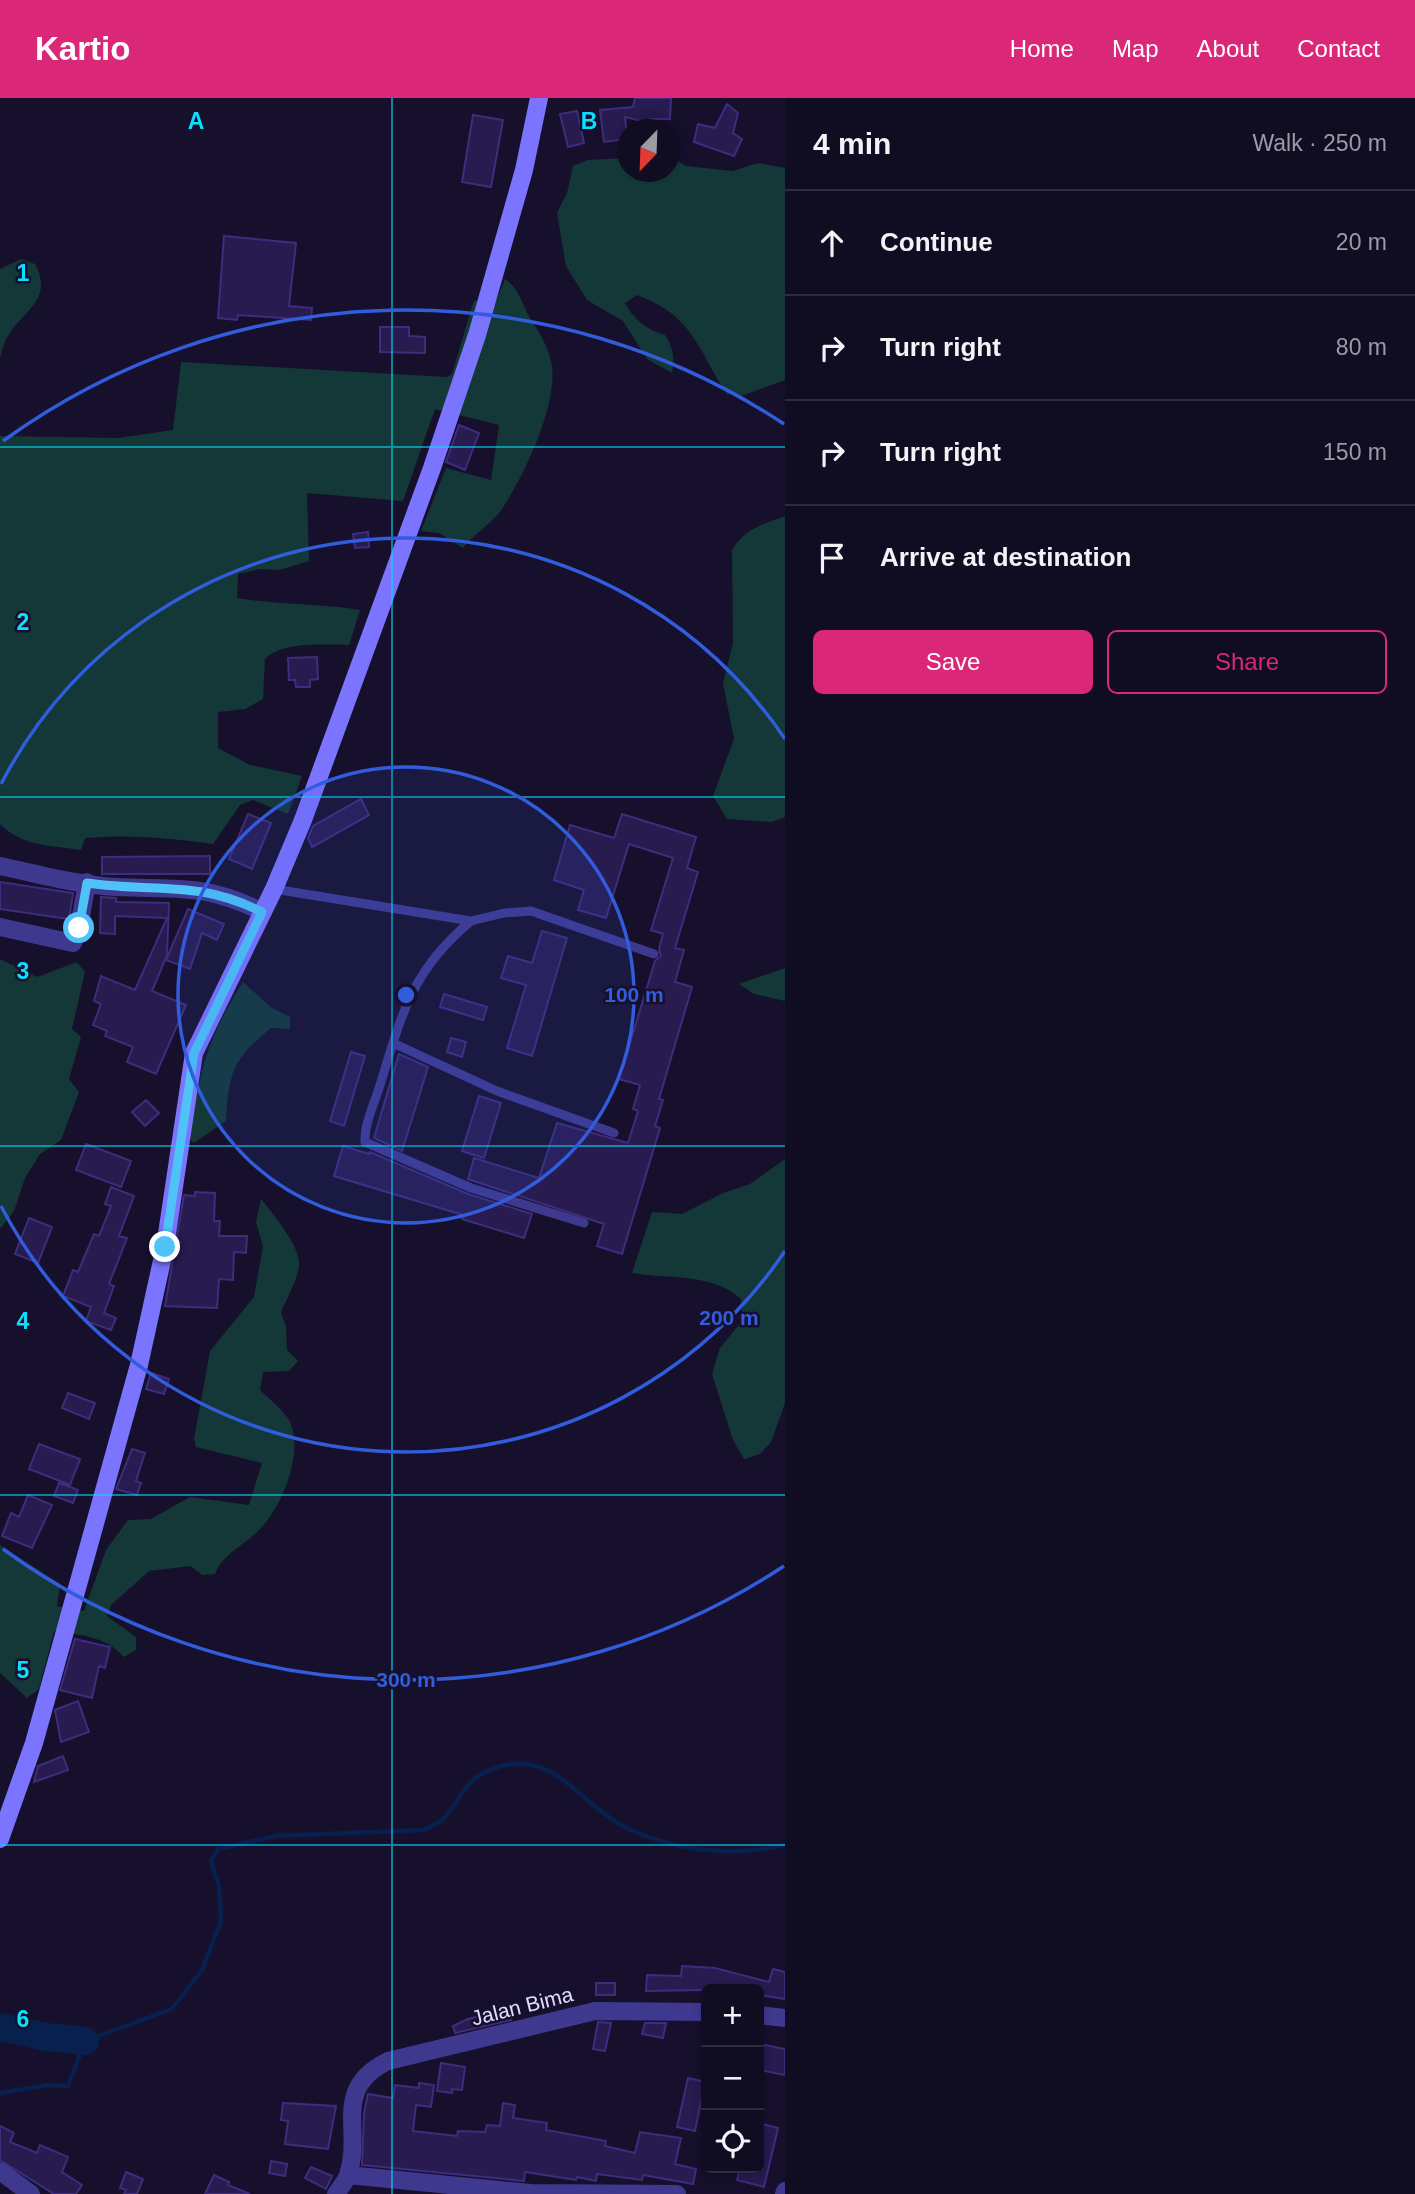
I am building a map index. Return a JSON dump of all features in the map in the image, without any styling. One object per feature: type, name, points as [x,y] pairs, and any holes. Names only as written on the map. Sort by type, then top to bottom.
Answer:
[{"type":"main road","points":[[0,1839],[34,1744],[139,1365],[165,1247],[194,1053],[274,889],[330,751],[477,335],[524,170],[539,98]]},
{"type":"street","points":[[0,866],[116,887],[202,890],[240,901],[262,912]]},
{"type":"street","points":[[0,927],[73,943],[79,928],[87,883]]},
{"type":"street","name":"Jalan Bima","points":[[348,2175],[354,2096],[359,2084],[371,2070],[388,2061],[595,2011],[701,2012]]},
{"type":"street","points":[[764,2016],[785,2018]]},
{"type":"street","points":[[0,2171],[32,2194]]},
{"type":"street","points":[[336,2194],[348,2175],[531,2193],[677,2194]]},
{"type":"lane","points":[[274,889],[471,921],[504,913],[531,911],[654,954]]},
{"type":"lane","points":[[471,921],[445,943],[414,984],[364,1139],[366,1144],[433,1169],[471,1188],[584,1223]]},
{"type":"lane","points":[[393,1043],[497,1091],[614,1133]]},
{"type":"green space","points":[[617,159],[617,182],[680,182],[680,162],[686,166],[733,171],[758,163],[785,168],[785,380],[741,396],[727,394],[683,324],[656,303],[637,295],[625,303],[641,323],[665,335],[673,353],[672,373],[647,359],[623,321],[587,300],[566,266],[557,213],[567,193],[573,166],[588,160]]},
{"type":"green space","points":[[21,259],[35,264],[41,287],[34,304],[7,338],[0,358],[0,269]]},
{"type":"green space","points":[[505,279],[517,292],[544,341],[552,366],[552,382],[545,419],[530,458],[504,506],[495,517],[463,548],[439,533],[421,531],[446,468],[491,480],[499,425],[435,409],[403,501],[307,493],[309,561],[279,570],[260,569],[238,574],[237,598],[360,610],[349,645],[305,645],[273,653],[265,659],[263,699],[245,709],[218,712],[218,748],[250,765],[302,776],[288,814],[253,800],[240,805],[213,844],[117,836],[85,838],[81,850],[28,841],[9,832],[0,824],[0,436],[118,438],[173,430],[181,362],[447,377],[452,374],[474,300],[494,306]]},
{"type":"green space","points":[[785,516],[785,817],[772,822],[727,819],[713,796],[734,739],[723,683],[733,643],[732,550],[748,532]]},
{"type":"green space","points":[[0,959],[37,977],[77,962],[85,972],[72,1029],[81,1037],[69,1079],[79,1092],[61,1140],[40,1154],[25,1178],[14,1211],[0,1229]]},
{"type":"green space","points":[[785,968],[785,1001],[754,994],[739,984]]},
{"type":"green space","points":[[243,982],[272,1008],[290,1017],[290,1029],[271,1028],[248,1049],[231,1079],[226,1121],[194,1143],[185,1135],[205,1060],[219,1025]]},
{"type":"green space","points":[[785,1159],[785,1403],[771,1442],[760,1454],[744,1459],[733,1440],[712,1374],[720,1348],[738,1326],[742,1313],[741,1299],[718,1285],[704,1281],[632,1273],[652,1212],[682,1214],[723,1193],[750,1184]]},
{"type":"green space","points":[[261,1199],[285,1231],[299,1259],[296,1278],[281,1312],[286,1327],[287,1350],[298,1361],[289,1371],[263,1372],[260,1390],[284,1414],[294,1435],[293,1463],[283,1493],[261,1528],[224,1560],[215,1574],[202,1575],[191,1566],[149,1571],[111,1605],[107,1616],[136,1637],[136,1650],[124,1657],[100,1640],[54,1631],[39,1689],[27,1698],[0,1673],[0,1545],[60,1584],[57,1606],[84,1611],[106,1550],[128,1520],[151,1519],[190,1497],[249,1505],[262,1463],[196,1447],[194,1439],[210,1351],[254,1297],[263,1246],[256,1222]]},
{"type":"building","points":[[635,98],[671,98],[670,119],[617,119],[617,140],[604,142],[600,110],[633,107]]},
{"type":"building","points":[[727,104],[738,113],[733,133],[742,139],[734,156],[694,142],[698,124],[715,128]]},
{"type":"building","points":[[577,111],[584,143],[568,147],[560,114]]},
{"type":"building","points":[[473,115],[503,120],[491,187],[462,182]]},
{"type":"building","points":[[224,236],[296,243],[289,306],[312,308],[311,320],[238,315],[237,320],[218,318]]},
{"type":"building","points":[[380,327],[409,327],[409,336],[425,337],[425,353],[380,352]]},
{"type":"building","points":[[459,425],[479,433],[465,470],[446,462]]},
{"type":"building","points":[[368,532],[369,547],[355,548],[353,534]]},
{"type":"building","points":[[317,657],[318,679],[310,680],[310,687],[296,687],[295,680],[289,680],[288,658]]},
{"type":"building","points":[[361,799],[369,815],[312,847],[308,838],[313,826]]},
{"type":"building","points":[[248,814],[271,823],[252,869],[229,859]]},
{"type":"building","points":[[622,814],[696,837],[687,868],[698,872],[675,948],[684,950],[675,982],[692,987],[659,1099],[663,1100],[655,1126],[660,1128],[622,1254],[597,1246],[604,1224],[468,1179],[474,1158],[539,1178],[557,1123],[628,1143],[638,1111],[633,1109],[640,1085],[619,1079],[655,961],[661,956],[659,949],[663,934],[651,930],[673,858],[629,844],[606,918],[578,910],[584,890],[554,880],[570,825],[614,838]]},
{"type":"building","points":[[210,856],[210,874],[102,874],[102,857]]},
{"type":"building","points":[[0,882],[73,893],[69,919],[0,909]]},
{"type":"building","points":[[101,897],[116,898],[116,902],[169,903],[167,955],[152,991],[186,1005],[156,1074],[127,1062],[133,1047],[105,1036],[107,1031],[93,1025],[101,1004],[94,1001],[101,976],[135,990],[167,918],[115,916],[115,934],[100,933]]},
{"type":"building","points":[[188,909],[224,924],[217,940],[202,933],[190,969],[166,960]]},
{"type":"building","points":[[542,931],[567,938],[532,1056],[507,1048],[526,985],[501,978],[508,956],[532,963]]},
{"type":"building","points":[[444,994],[487,1007],[483,1020],[440,1007]]},
{"type":"building","points":[[451,1038],[466,1042],[462,1057],[447,1052]]},
{"type":"building","points":[[351,1052],[365,1056],[344,1126],[330,1121]]},
{"type":"building","points":[[399,1054],[428,1067],[402,1151],[374,1138]]},
{"type":"building","points":[[479,1096],[501,1103],[484,1158],[462,1151]]},
{"type":"building","points":[[146,1100],[159,1113],[145,1126],[132,1112]]},
{"type":"building","points":[[86,1144],[131,1161],[121,1187],[76,1170]]},
{"type":"building","points":[[343,1146],[369,1154],[370,1152],[468,1194],[532,1214],[524,1238],[462,1219],[463,1215],[334,1176]]},
{"type":"building","points":[[111,1187],[134,1196],[119,1236],[127,1238],[109,1284],[114,1286],[104,1313],[116,1318],[111,1330],[86,1321],[91,1307],[63,1296],[73,1270],[78,1272],[94,1234],[99,1236],[111,1206],[105,1204]]},
{"type":"building","points":[[195,1192],[215,1193],[214,1221],[220,1221],[219,1236],[247,1236],[246,1253],[234,1252],[233,1280],[219,1279],[217,1308],[165,1306],[184,1195],[195,1196]]},
{"type":"building","points":[[29,1218],[52,1227],[38,1263],[15,1254]]},
{"type":"building","points":[[151,1373],[169,1379],[164,1394],[146,1389]]},
{"type":"building","points":[[68,1393],[95,1403],[89,1419],[62,1408]]},
{"type":"building","points":[[39,1444],[80,1459],[70,1485],[29,1469]]},
{"type":"building","points":[[132,1449],[145,1453],[136,1481],[141,1483],[137,1495],[116,1489]]},
{"type":"building","points":[[59,1483],[78,1490],[73,1503],[54,1496]]},
{"type":"building","points":[[28,1495],[52,1505],[32,1548],[2,1536],[11,1513],[19,1517]]},
{"type":"building","points":[[75,1639],[110,1647],[105,1668],[99,1666],[92,1698],[60,1690]]},
{"type":"building","points":[[78,1701],[89,1732],[61,1742],[55,1710]]},
{"type":"building","points":[[63,1756],[68,1770],[34,1782],[38,1766]]},
{"type":"building","points":[[682,1966],[715,1968],[769,1982],[773,1969],[785,1972],[785,1999],[764,1996],[764,1984],[701,1984],[701,1990],[646,1991],[647,1975],[681,1976]]},
{"type":"building","points":[[596,1983],[615,1983],[615,1995],[596,1995]]},
{"type":"building","points":[[508,2009],[511,2020],[455,2033],[453,2026],[468,2019]]},
{"type":"building","points":[[598,2022],[611,2023],[605,2051],[593,2049]]},
{"type":"building","points":[[645,2023],[666,2023],[663,2038],[642,2034]]},
{"type":"building","points":[[764,2045],[785,2049],[785,2075],[764,2071]]},
{"type":"building","points":[[441,2063],[465,2067],[462,2090],[452,2089],[452,2093],[437,2091]]},
{"type":"building","points":[[688,2078],[701,2081],[701,2102],[695,2131],[677,2127]]},
{"type":"building","points":[[419,2083],[434,2085],[431,2107],[416,2105],[413,2131],[457,2136],[458,2131],[485,2132],[487,2125],[500,2126],[503,2103],[515,2105],[513,2118],[547,2123],[546,2130],[606,2141],[605,2146],[635,2153],[640,2132],[681,2138],[675,2164],[696,2169],[693,2184],[643,2175],[642,2180],[597,2174],[596,2181],[525,2172],[524,2181],[362,2165],[364,2113],[368,2094],[393,2098],[395,2085],[419,2088]]},
{"type":"building","points":[[283,2103],[336,2106],[328,2149],[285,2144],[288,2121],[281,2120]]},
{"type":"building","points":[[764,2124],[778,2128],[764,2187],[737,2180],[739,2173],[764,2173]]},
{"type":"building","points":[[0,2126],[14,2133],[10,2142],[37,2153],[40,2145],[68,2157],[62,2172],[82,2185],[76,2194],[54,2194],[0,2160]]},
{"type":"building","points":[[271,2161],[287,2164],[285,2176],[269,2173]]},
{"type":"building","points":[[311,2167],[332,2176],[326,2189],[305,2178]]},
{"type":"building","points":[[126,2172],[143,2179],[137,2194],[124,2194],[126,2190],[120,2188]]},
{"type":"building","points":[[214,2175],[229,2182],[228,2185],[250,2194],[205,2194]]},
{"type":"waterway","points":[[0,2093],[48,2085],[68,2086],[85,2041],[172,2009],[202,1970],[221,1921],[219,1886],[211,1861],[218,1849],[276,1836],[423,1830],[442,1820],[480,1775],[505,1765],[526,1764],[545,1769],[562,1779],[613,1820],[633,1831],[671,1844],[727,1851],[785,1845]]},
{"type":"waterway","points":[[0,2027],[46,2037],[85,2041]]},
{"type":"route","points":[[79,928],[87,883],[116,887],[174,886],[202,890],[240,901],[262,912],[194,1053],[165,1247]]}]
